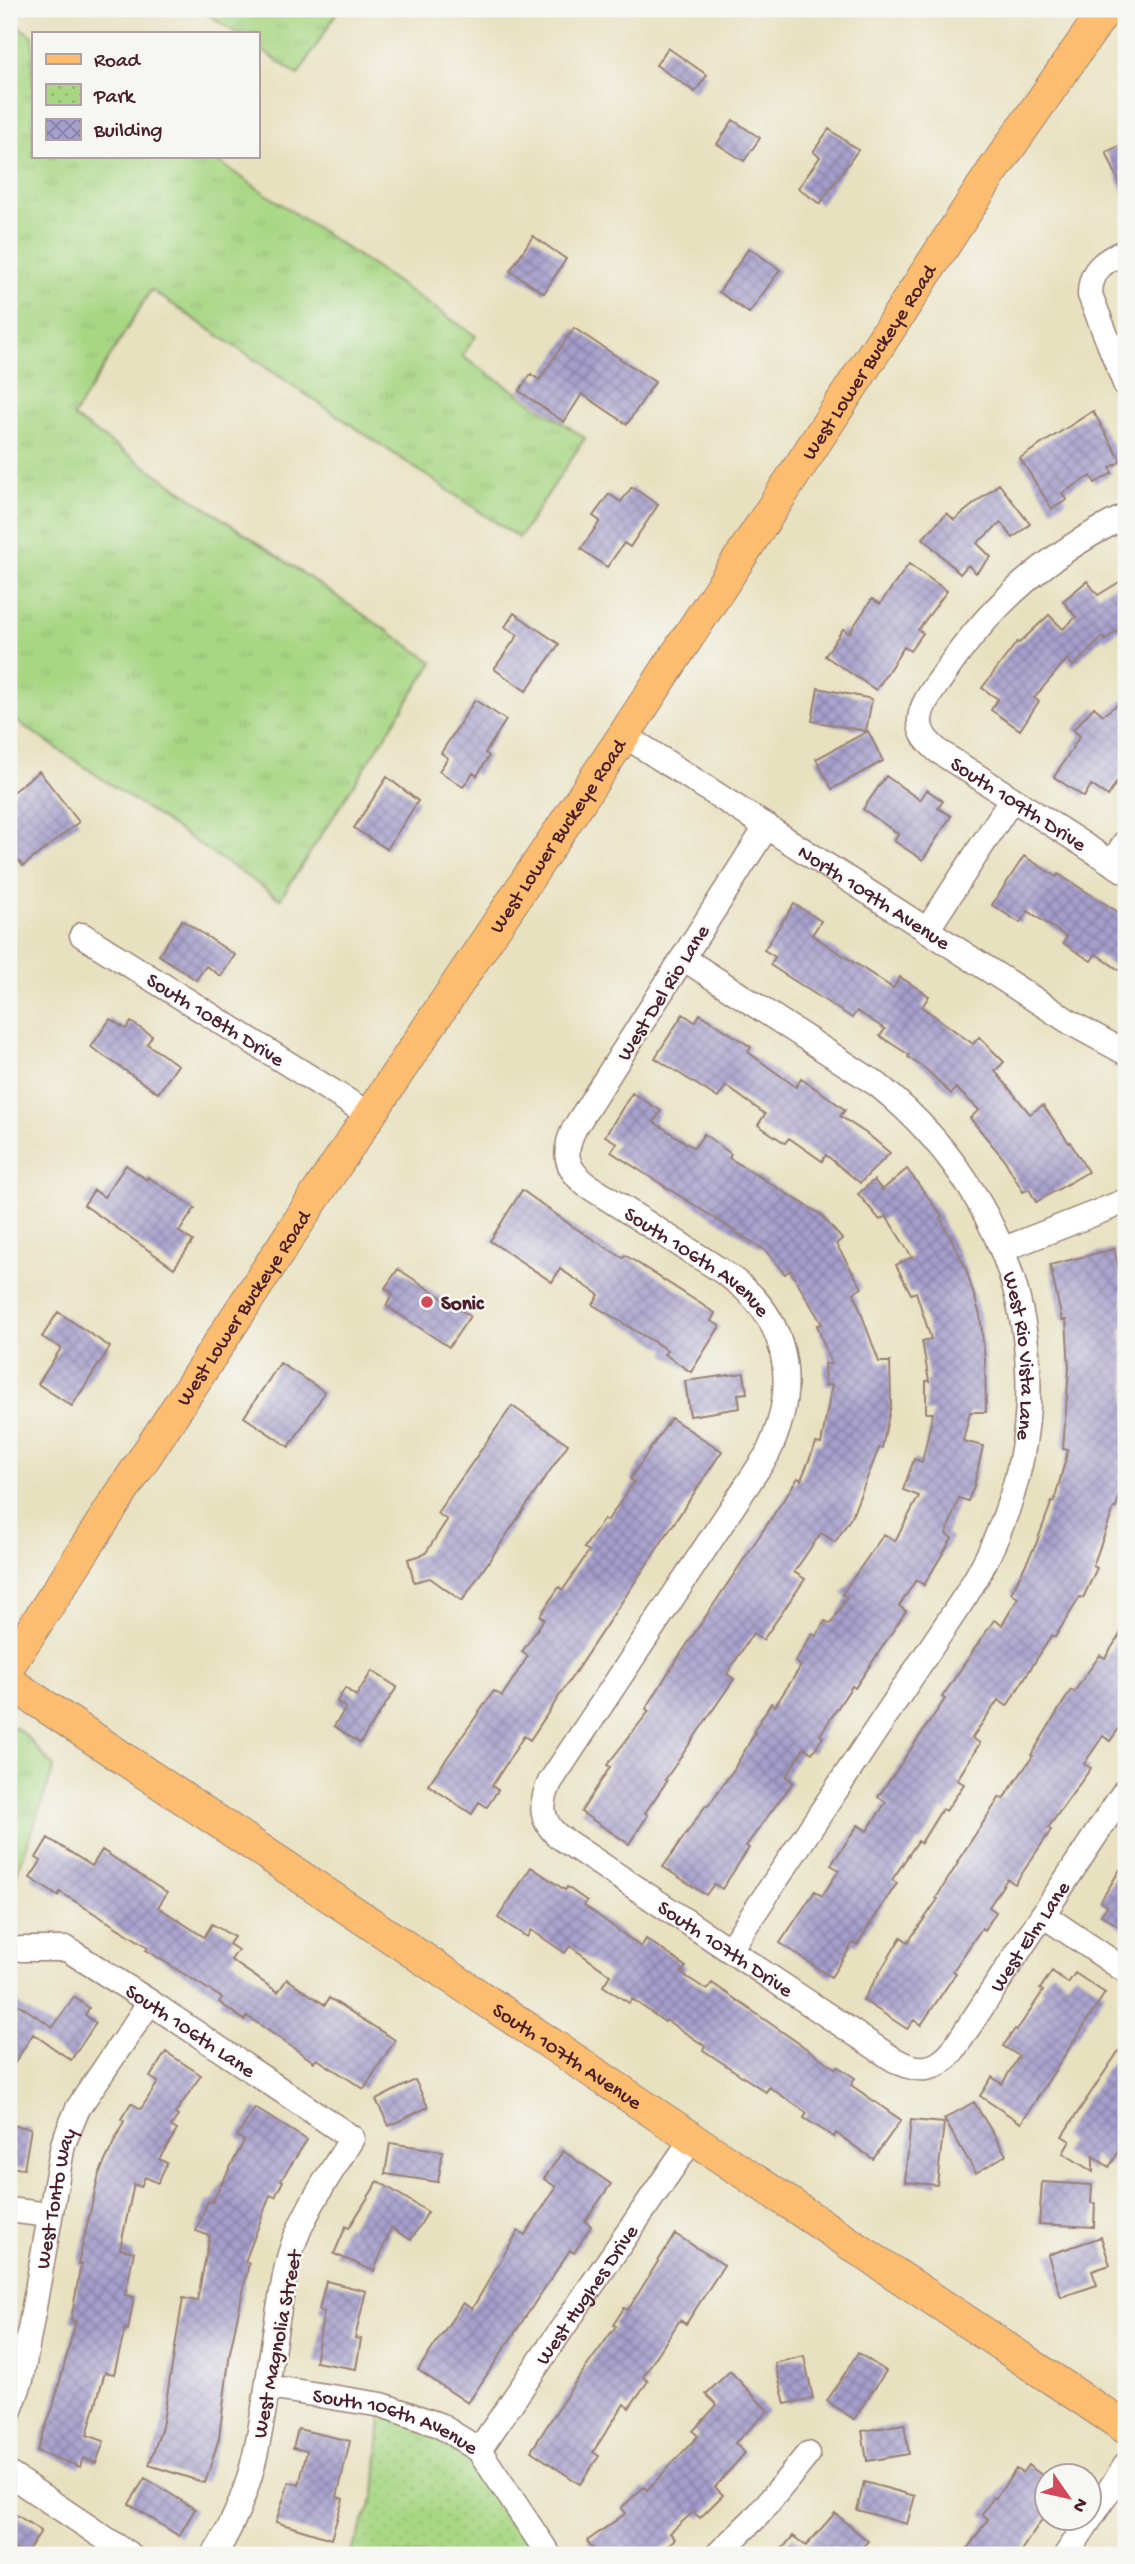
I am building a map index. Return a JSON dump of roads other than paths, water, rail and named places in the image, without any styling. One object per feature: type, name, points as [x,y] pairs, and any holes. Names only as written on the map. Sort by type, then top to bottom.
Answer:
[{"type":"main road","name":"West Lower Buckeye Road","points":[[9,1665],[359,1108],[624,736],[992,172],[1106,9]]},
{"type":"main road","name":"South 107th Avenue","points":[[9,1682],[1126,2428]]},
{"type":"street","points":[[1126,251],[1104,262],[1093,275],[1090,285],[1091,304],[1126,386]]},
{"type":"street","name":"South 109th Drive","points":[[1119,868],[938,751],[925,737],[920,728],[920,719],[927,700],[985,620],[1045,565],[1085,537],[1126,516]]},
{"type":"street","name":"North 109th Avenue","points":[[624,736],[1073,1024],[1126,1054]]},
{"type":"street","points":[[927,930],[1012,799]]},
{"type":"street","name":"West Del Rio Lane","points":[[566,1161],[566,1150],[575,1129],[767,826]]},
{"type":"street","points":[[1119,868],[1126,841]]},
{"type":"street","name":"South 108th Drive","points":[[82,935],[359,1108]]},
{"type":"street","name":"West Rio Vista Lane","points":[[683,958],[856,1070],[900,1103],[938,1143],[966,1180],[1004,1249],[1026,1344],[1028,1398],[1021,1457],[1002,1527],[965,1595],[730,1949]]},
{"type":"street","name":"South 106th Avenue","points":[[542,1812],[550,1782],[767,1455],[776,1436],[787,1391],[786,1371],[776,1334],[755,1299],[723,1272],[585,1184],[566,1161]]},
{"type":"street","points":[[1004,1249],[1126,1201]]},
{"type":"street","name":"West Elm Lane","points":[[924,2069],[935,2067],[952,2052],[1126,1789]]},
{"type":"street","name":"South 107th Drive","points":[[542,1812],[558,1836],[893,2059],[913,2068],[924,2069]]},
{"type":"street","points":[[1043,1915],[1126,1971]]},
{"type":"street","name":"South 106th Lane","points":[[21,1949],[66,1949],[352,2138]]},
{"type":"street","name":"West Tonto Way","points":[[9,2413],[21,2380],[63,2144],[78,2108],[150,2002]]},
{"type":"street","name":"West Magnolia Street","points":[[214,2555],[226,2536],[252,2473],[291,2252],[307,2211],[352,2138]]},
{"type":"street","name":"West Hughes Drive","points":[[479,2450],[692,2139]]},
{"type":"street","points":[[9,2210],[49,2215]]},
{"type":"street","name":"South 106th Avenue","points":[[268,2387],[382,2405],[439,2425],[479,2450],[549,2555]]},
{"type":"street","points":[[717,2555],[758,2514],[808,2454]]},
{"type":"street","points":[[1066,2555],[1126,2465]]},
{"type":"street","points":[[9,2474],[130,2555]]},
{"type":"place","name":"Sonic","points":[[427,1302]]}]
